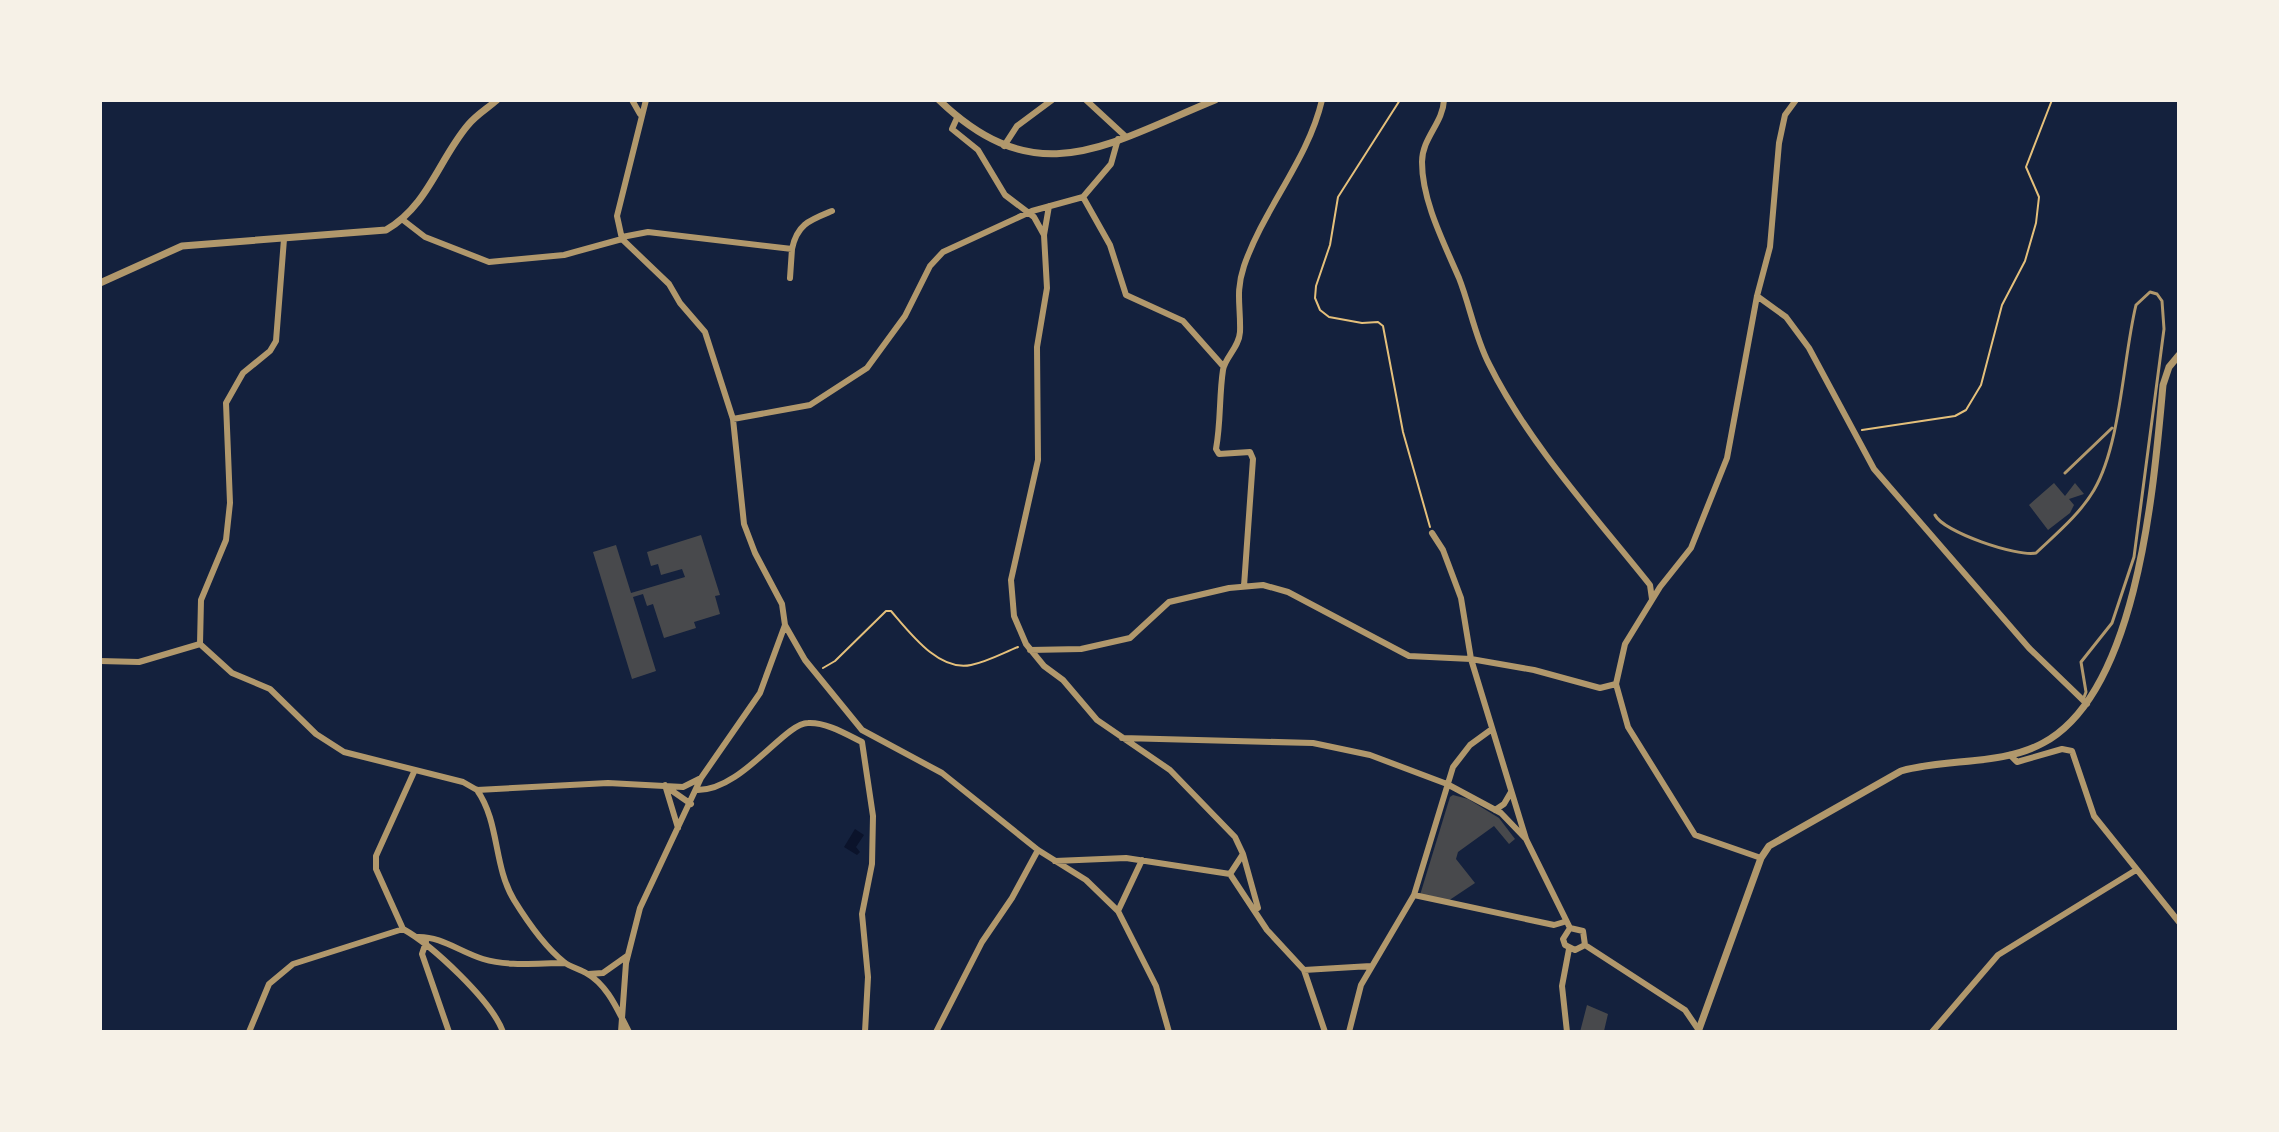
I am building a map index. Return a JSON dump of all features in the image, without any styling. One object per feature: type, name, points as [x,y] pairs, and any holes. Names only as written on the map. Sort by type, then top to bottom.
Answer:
[{"type":"street","points":[[100,283],[182,246],[371,233],[403,220],[468,124],[497,100]]},
{"type":"street","points":[[632,100],[640,115]]},
{"type":"street","points":[[646,100],[617,216],[622,238],[669,284],[680,303],[705,332],[733,419],[744,524],[782,604],[785,625],[815,672],[862,730],[942,773],[1038,850],[1086,880],[1118,911],[1156,986],[1169,1032]]},
{"type":"street","points":[[939,100],[977,133],[1004,146],[1056,156],[1087,151],[1215,100]]},
{"type":"street","points":[[1004,146],[1017,126],[1052,100]]},
{"type":"street","points":[[1086,100],[1122,138]]},
{"type":"street","points":[[1244,586],[1253,459],[1250,452],[1219,454],[1216,449],[1222,417],[1223,366],[1235,352],[1240,333],[1236,305],[1244,266],[1314,125],[1322,100]]},
{"type":"street","points":[[1444,100],[1443,109],[1423,147],[1422,164],[1439,231],[1462,287],[1482,349],[1551,461],[1650,585],[1652,600]]},
{"type":"street","points":[[1761,858],[1706,841],[1686,824],[1628,727],[1616,684],[1625,644],[1652,600],[1691,548],[1727,458],[1775,216],[1779,143],[1785,115],[1796,100]]},
{"type":"street","points":[[957,118],[952,129],[978,150],[1005,195],[1028,212],[1044,235]]},
{"type":"street","points":[[733,419],[810,405],[867,368],[905,316],[930,266],[943,252],[1028,212],[1083,197],[1111,164],[1122,138]]},
{"type":"street","points":[[1083,197],[1110,245],[1126,295],[1183,321],[1223,366]]},
{"type":"street","points":[[1049,206],[1044,235],[1047,288],[1037,347],[1038,460],[1011,580],[1014,616],[1028,647],[1063,680],[1097,720],[1170,770],[1235,837],[1261,917]]},
{"type":"street","points":[[790,278],[795,234],[802,224],[832,211]]},
{"type":"street","points":[[403,220],[425,237],[489,262],[564,255],[648,232],[792,249]]},
{"type":"street","points":[[284,239],[276,341],[270,351],[243,373],[226,403],[226,540],[201,600],[200,644],[232,673],[270,689],[316,734],[344,752],[463,782],[477,790],[608,783],[683,787],[701,778]]},
{"type":"street","points":[[1757,296],[1786,317],[1809,348],[1874,469],[2029,648],[2085,702]]},
{"type":"street","points":[[1699,1031],[1761,858],[1769,846],[1901,771],[1924,764],[2010,755],[2043,743],[2085,702],[2102,679],[2144,553],[2163,385],[2169,367],[2179,355]]},
{"type":"street","points":[[1432,533],[1443,550],[1461,598],[1471,659],[1526,839],[1555,892],[1564,922],[1570,928],[1583,931],[1585,945]]},
{"type":"street","points":[[1028,647],[1081,649],[1130,638],[1169,602],[1263,585],[1288,592],[1409,656],[1471,659],[1534,670],[1600,688],[1616,684]]},
{"type":"street","points":[[621,1032],[628,955],[640,908],[701,778],[760,693],[785,625]]},
{"type":"street","points":[[100,661],[139,662],[200,644]]},
{"type":"street","points":[[696,790],[711,789],[737,775],[762,758],[795,727],[807,722],[836,729],[862,742],[873,816],[872,864],[862,914],[868,977],[865,1032]]},
{"type":"street","points":[[1349,1032],[1361,985],[1414,895],[1447,784],[1461,754],[1492,729]]},
{"type":"street","points":[[1122,738],[1313,743],[1370,755],[1447,784],[1495,810],[1526,839]]},
{"type":"street","points":[[2010,755],[2017,762],[2062,749],[2072,751],[2094,816],[2179,922]]},
{"type":"street","points":[[414,772],[376,856],[376,869],[403,929],[426,942],[497,1015],[503,1032]]},
{"type":"street","points":[[665,785],[691,804]]},
{"type":"street","points":[[665,785],[675,810],[678,831]]},
{"type":"street","points":[[477,790],[492,820],[498,863],[513,898],[565,963]]},
{"type":"street","points":[[1495,810],[1504,804],[1511,791]]},
{"type":"street","points":[[936,1032],[982,942],[1012,898],[1038,850]]},
{"type":"street","points":[[1230,874],[1243,854]]},
{"type":"street","points":[[1055,861],[1142,860],[1230,874],[1275,940],[1304,970],[1325,1032]]},
{"type":"street","points":[[1118,911],[1142,860]]},
{"type":"street","points":[[1932,1032],[1998,955],[2136,870]]},
{"type":"street","points":[[1414,895],[1554,925],[1564,922]]},
{"type":"street","points":[[1569,949],[1563,939],[1570,928]]},
{"type":"street","points":[[249,1032],[269,984],[293,964],[403,929]]},
{"type":"street","points":[[417,937],[429,937],[497,961],[565,963],[588,974],[615,1003],[629,1032]]},
{"type":"street","points":[[426,942],[422,954],[449,1032]]},
{"type":"street","points":[[1569,949],[1585,945],[1685,1010],[1699,1031]]},
{"type":"street","points":[[1567,1032],[1562,986],[1563,964],[1569,949]]},
{"type":"street","points":[[588,974],[603,973],[628,955]]},
{"type":"street","points":[[1304,970],[1371,966]]},
{"type":"lane","points":[[1935,515],[1938,521],[1976,539],[2020,553],[2036,553],[2095,489],[2103,470],[2136,305],[2150,292],[2157,294],[2162,301],[2164,329],[2139,530],[2127,582],[2112,623],[2081,662],[2085,702]]},
{"type":"lane","points":[[2065,473],[2112,428]]},
{"type":"path","points":[[1400,100],[1338,197],[1330,245],[1315,298],[1320,310],[1329,317],[1362,323],[1378,322],[1383,326],[1403,432],[1432,533]]},
{"type":"path","points":[[1854,432],[1955,416],[1966,410],[1981,385],[2002,305],[2025,261],[2036,223],[2039,197],[2026,167],[2051,100]]},
{"type":"path","points":[[815,672],[835,661],[886,611],[891,611],[914,638],[942,660],[969,666],[1028,647]]},
{"type":"water","points":[[855,829],[864,835],[856,847],[860,852],[857,855],[844,847]]},
{"type":"building","points":[[2054,483],[2065,496],[2075,483],[2084,494],[2069,499],[2074,505],[2070,513],[2048,530],[2029,505]]},
{"type":"building","points":[[701,535],[720,595],[715,596],[720,614],[694,622],[696,628],[664,638],[653,604],[647,606],[643,594],[633,597],[656,671],[632,679],[593,552],[616,545],[631,593],[685,577],[682,569],[661,575],[658,564],[651,566],[647,552]]},
{"type":"building","points":[[1453,795],[1468,799],[1499,818],[1515,839],[1509,844],[1494,826],[1458,852],[1456,859],[1475,883],[1448,901],[1420,895]]},
{"type":"building","points":[[1587,1005],[1608,1014],[1604,1031],[1580,1032]]}]
